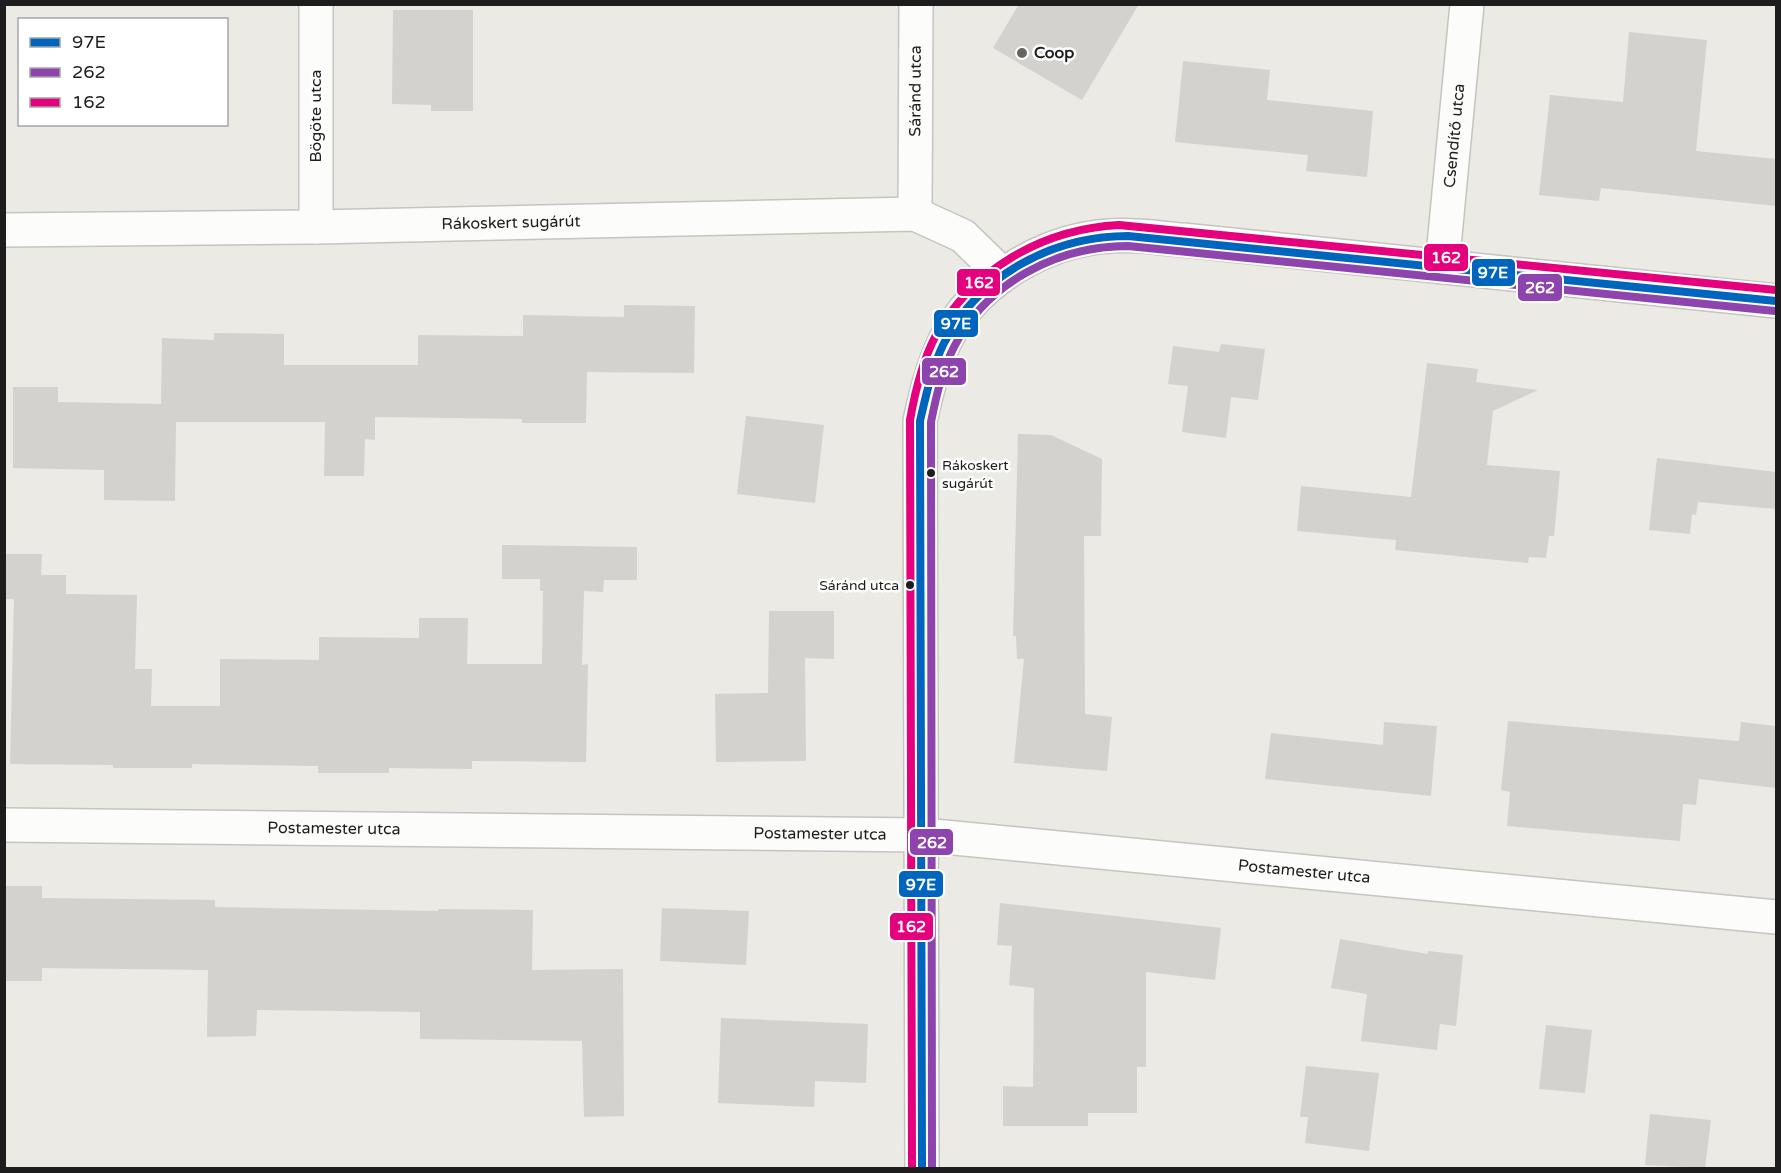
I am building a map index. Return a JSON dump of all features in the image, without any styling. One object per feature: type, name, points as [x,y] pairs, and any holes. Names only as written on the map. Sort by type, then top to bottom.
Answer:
[{"type":"street","name":"Bögöte utca","points":[[316,4],[316,228]]},
{"type":"street","name":"Sáránd utca","points":[[915,214],[916,4]]},
{"type":"street","name":"Csendítő utca","points":[[1442,267],[1467,4]]},
{"type":"street","name":"Rákoskert sugárút","points":[[4,230],[316,228],[915,214],[963,236],[1003,274]]},
{"type":"street","points":[[922,1168],[923,836],[920,422],[929,377],[945,340],[972,303],[1003,274],[1034,255],[1071,243],[1109,236],[1174,239],[1776,301]]},
{"type":"street","name":"Postamester utca","points":[[4,825],[923,836],[1776,917]]},
{"type":"building","points":[[1019,4],[1139,4],[1082,100],[993,48]]},
{"type":"building","points":[[393,10],[473,10],[473,111],[431,111],[431,105],[392,104]]},
{"type":"building","points":[[1629,32],[1707,40],[1696,151],[1776,159],[1776,206],[1601,188],[1599,201],[1539,195],[1550,95],[1623,102]]},
{"type":"building","points":[[1183,61],[1270,70],[1267,100],[1373,111],[1367,177],[1306,171],[1308,155],[1175,142]]},
{"type":"building","points":[[624,305],[695,306],[694,373],[587,372],[586,423],[522,423],[522,419],[375,417],[375,440],[365,439],[364,476],[324,476],[325,422],[176,422],[175,501],[104,500],[104,470],[13,468],[13,387],[58,387],[58,402],[161,404],[162,338],[214,340],[214,333],[284,334],[284,365],[418,365],[418,335],[523,336],[523,315],[624,317]]},
{"type":"building","points":[[1221,344],[1265,349],[1258,400],[1231,397],[1226,438],[1182,432],[1188,386],[1168,384],[1173,346],[1219,352]]},
{"type":"building","points":[[1427,363],[1478,369],[1476,382],[1538,390],[1493,411],[1487,465],[1560,471],[1554,536],[1549,536],[1546,558],[1529,557],[1528,563],[1395,550],[1396,540],[1297,531],[1301,486],[1411,497]]},
{"type":"building","points":[[746,416],[824,425],[815,503],[737,494]]},
{"type":"building","points":[[1018,434],[1051,435],[1102,459],[1101,536],[1084,536],[1085,714],[1112,717],[1107,771],[1014,763],[1024,659],[1017,659],[1016,636],[1013,636]]},
{"type":"building","points":[[1657,458],[1776,472],[1776,509],[1698,502],[1696,515],[1692,514],[1690,534],[1649,530]]},
{"type":"building","points":[[502,545],[637,547],[637,580],[604,580],[603,592],[584,591],[582,665],[588,664],[586,762],[472,761],[472,769],[389,768],[389,773],[318,773],[318,766],[192,764],[192,768],[113,768],[113,765],[10,764],[14,599],[4,599],[4,554],[42,554],[41,575],[66,575],[66,594],[137,595],[135,669],[152,669],[151,706],[220,706],[220,659],[319,660],[319,637],[419,638],[419,618],[468,618],[467,664],[542,664],[543,591],[540,591],[540,579],[502,579]]},
{"type":"building","points":[[769,611],[834,611],[834,659],[805,658],[806,761],[716,762],[715,694],[768,693]]},
{"type":"building","points":[[1508,721],[1739,741],[1741,722],[1776,726],[1776,788],[1699,779],[1696,805],[1683,804],[1680,841],[1507,826],[1510,792],[1501,790]]},
{"type":"building","points":[[1384,722],[1437,726],[1431,796],[1265,779],[1271,733],[1383,745]]},
{"type":"building","points":[[4,886],[42,886],[42,898],[215,900],[215,907],[438,911],[438,909],[533,910],[532,970],[623,969],[624,1116],[584,1117],[582,1041],[420,1039],[420,1012],[257,1010],[256,1036],[207,1037],[208,970],[42,968],[42,981],[4,981]]},
{"type":"building","points":[[1000,903],[1221,928],[1215,980],[1146,972],[1146,1067],[1137,1067],[1137,1113],[1088,1113],[1088,1126],[1003,1126],[1003,1086],[1033,1087],[1034,988],[1009,985],[1012,946],[997,945]]},
{"type":"building","points":[[662,908],[749,911],[746,965],[660,961]]},
{"type":"building","points":[[1340,939],[1428,954],[1428,951],[1463,955],[1456,1026],[1440,1024],[1437,1050],[1361,1041],[1367,994],[1331,988]]},
{"type":"building","points":[[721,1018],[868,1024],[866,1083],[815,1081],[814,1107],[718,1103]]},
{"type":"building","points":[[1546,1025],[1592,1030],[1585,1093],[1539,1089]]},
{"type":"building","points":[[1306,1066],[1379,1073],[1369,1151],[1305,1143],[1308,1117],[1300,1117]]},
{"type":"building","points":[[1650,1114],[1711,1120],[1705,1168],[1645,1165]]},
{"type":"transit line","name":"162","points":[[912,1168],[910,420],[919,377],[930,347],[950,313],[969,291],[1012,257],[1037,244],[1091,228],[1119,225],[1776,290]]},
{"type":"transit line","name":"97E","points":[[922,1168],[920,421],[933,371],[944,343],[959,319],[977,298],[998,279],[1046,252],[1073,243],[1128,236],[1776,301]]},
{"type":"transit line","name":"262","points":[[932,1168],[931,422],[940,384],[954,347],[968,324],[985,304],[1026,272],[1050,261],[1075,253],[1128,246],[1775,311]]},
{"type":"place","name":"Coop","points":[[1022,53]]},
{"type":"place","name":"Rákoskert sugárút","points":[[931,473]]},
{"type":"place","name":"Sáránd utca","points":[[910,585]]}]
